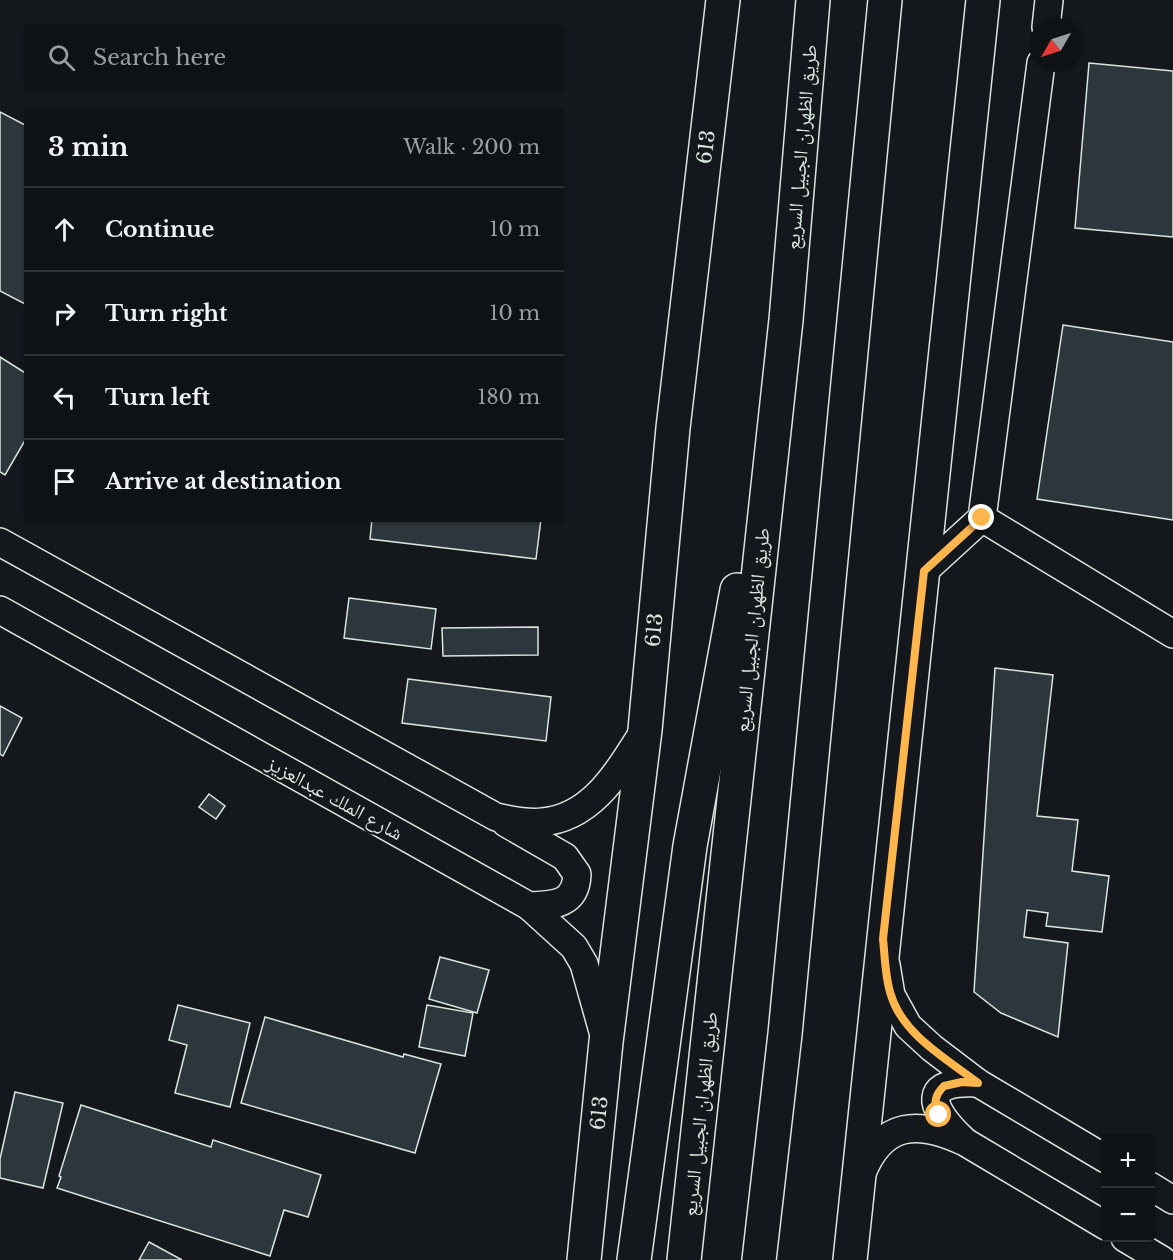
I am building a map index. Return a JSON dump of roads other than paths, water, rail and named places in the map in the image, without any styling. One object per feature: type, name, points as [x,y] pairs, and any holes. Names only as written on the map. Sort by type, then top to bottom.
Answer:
[{"type":"main road","name":"613","points":[[584,1260],[606,1042],[645,730],[673,428],[723,0]]},
{"type":"main road","name":"طريق الظهران الجبيل السريع","points":[[684,1260],[786,320],[813,0]]},
{"type":"main road","points":[[759,1260],[786,1023],[885,0]]},
{"type":"main road","points":[[850,1260],[983,0]]},
{"type":"main road","points":[[634,1260],[690,846],[786,320]]},
{"type":"street","points":[[1047,18],[1050,0]]},
{"type":"street","points":[[924,571],[982,518],[1040,72]]},
{"type":"street","points":[[982,518],[1173,634]]},
{"type":"street","points":[[0,542],[565,857],[577,874],[574,893],[567,900],[555,905],[529,906]]},
{"type":"street","name":"شارع الملك عبدالعزيز","points":[[0,610],[529,906],[574,947],[584,964],[606,1042]]},
{"type":"street","points":[[496,817],[541,823],[559,819],[580,810],[598,796],[616,774],[645,730]]},
{"type":"street","points":[[883,939],[891,996],[908,1026],[932,1048],[978,1083],[1101,1156]]},
{"type":"street","points":[[965,1142],[944,1122],[935,1106],[935,1099],[939,1091],[953,1083],[978,1083]]},
{"type":"street","points":[[857,1185],[870,1153],[881,1139],[899,1131],[941,1130],[1101,1223]]},
{"type":"street","points":[[1153,1188],[1173,1200]]},
{"type":"street","points":[[1132,1242],[1162,1260]]}]
